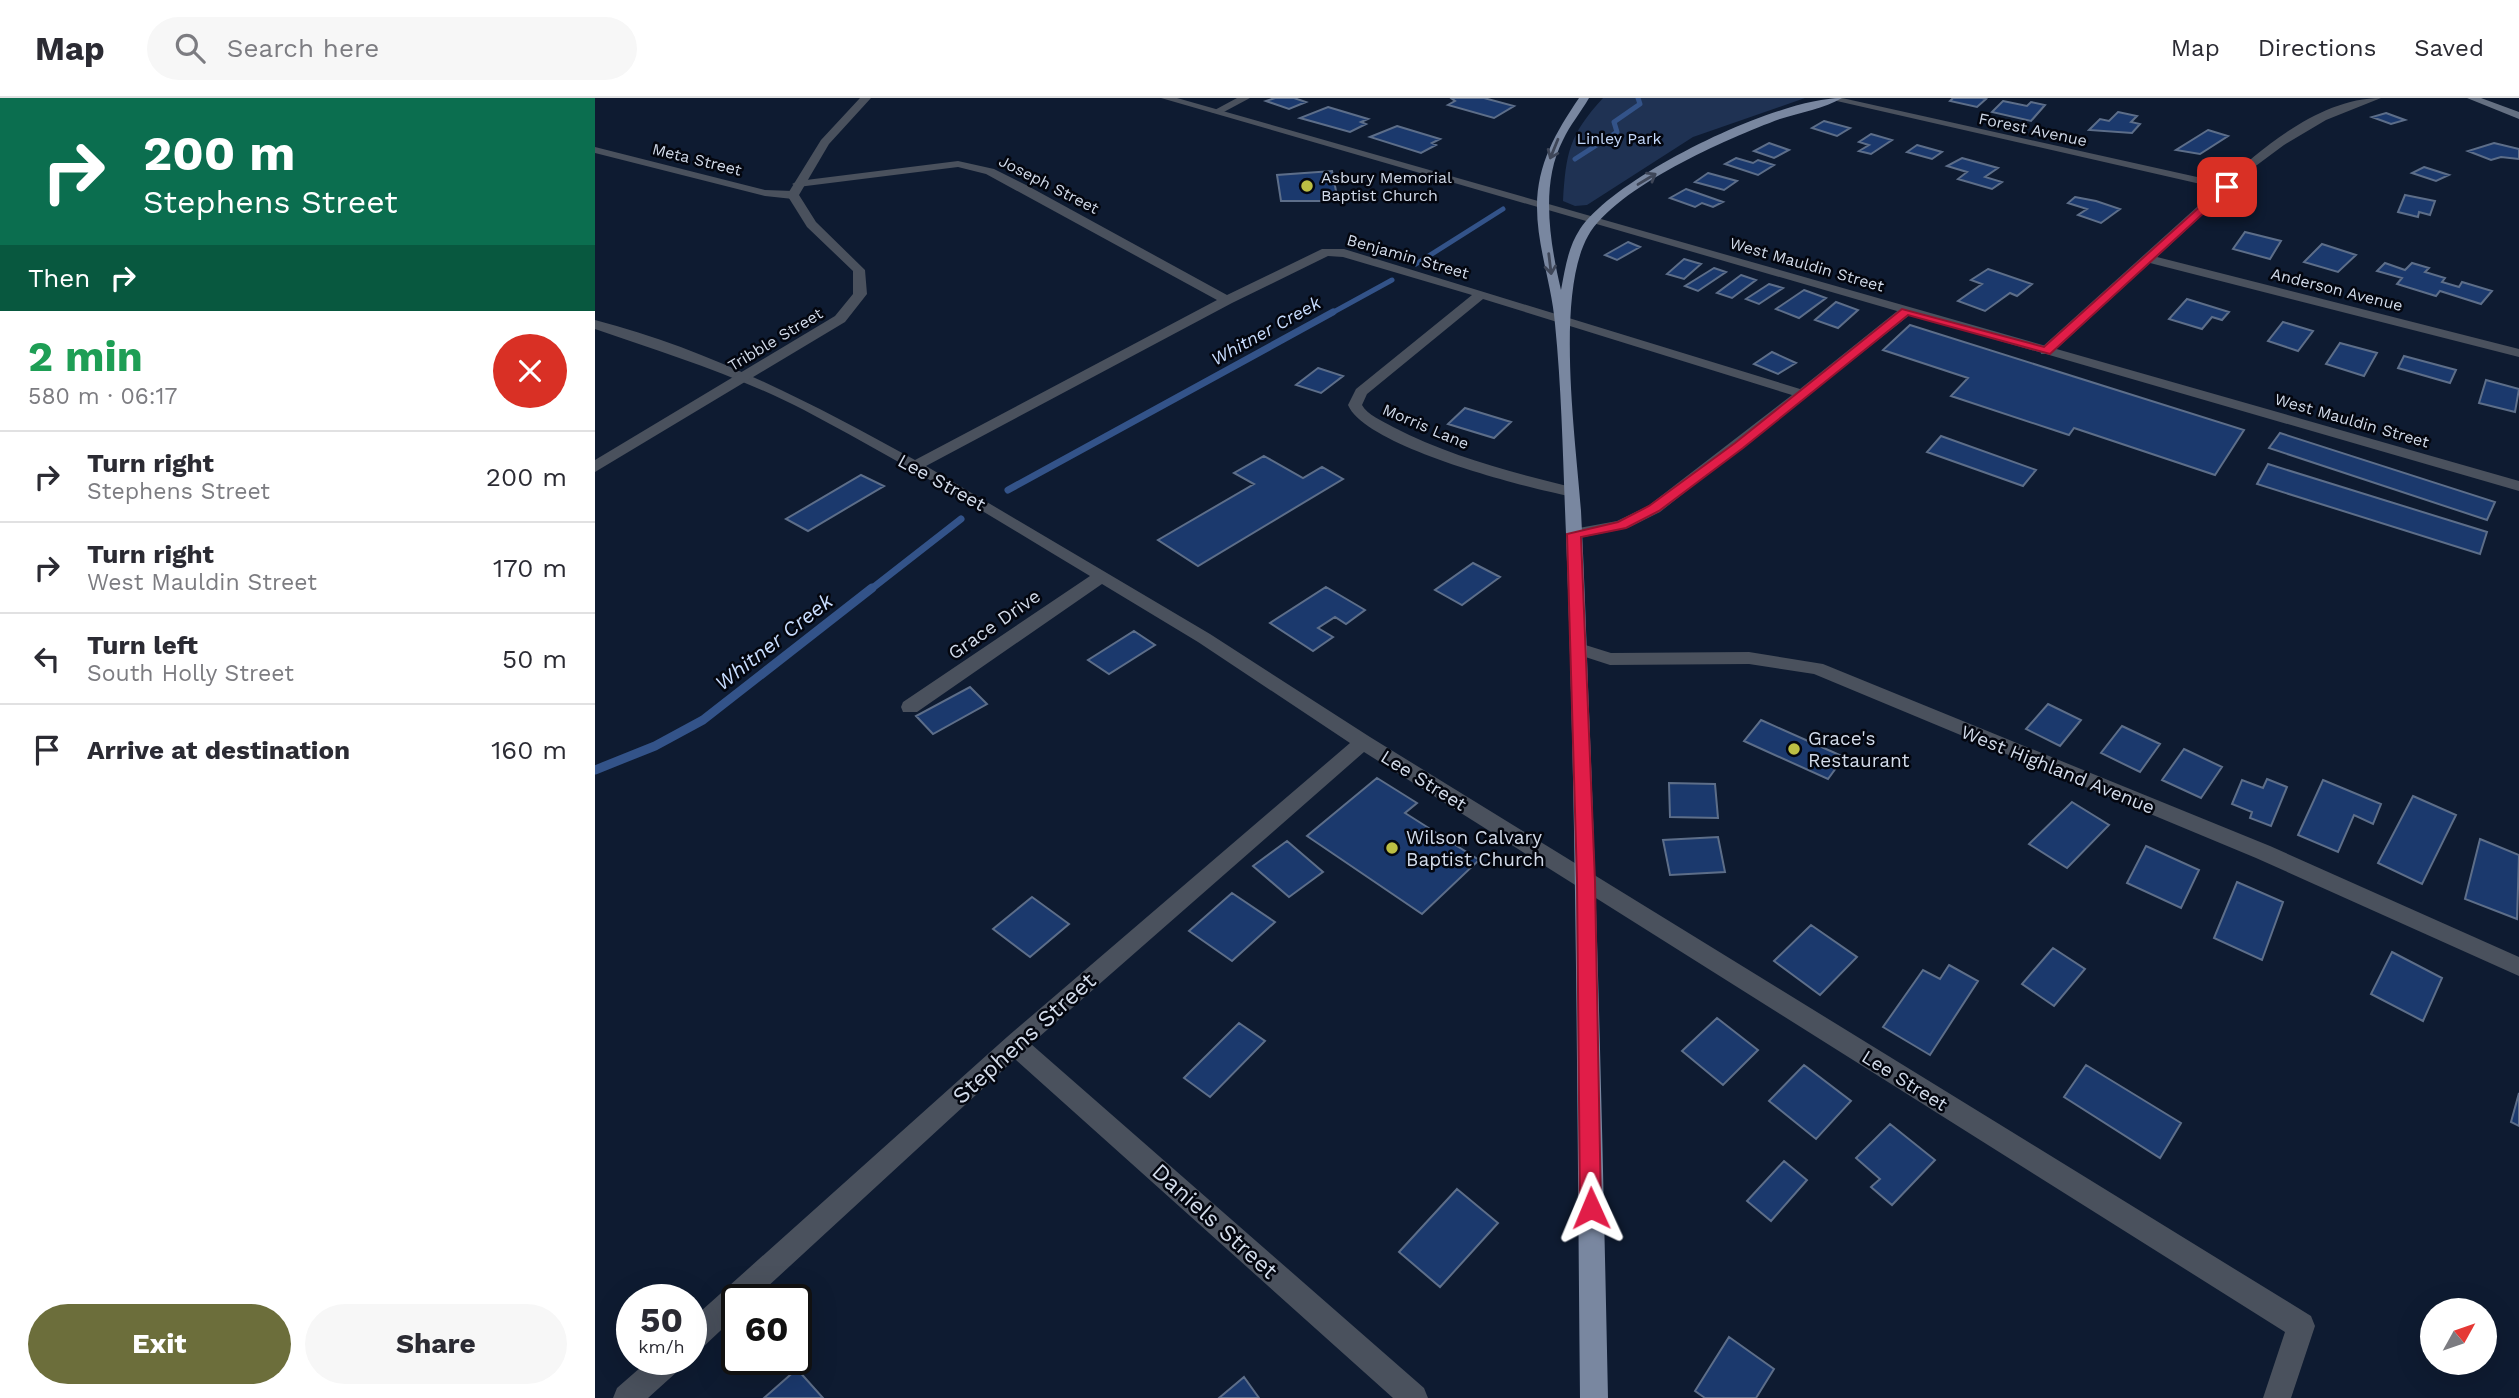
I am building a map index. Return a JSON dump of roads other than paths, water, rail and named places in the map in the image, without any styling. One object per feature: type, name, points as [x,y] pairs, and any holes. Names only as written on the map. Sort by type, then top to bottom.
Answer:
[{"type":"main road","points":[[1584,98],[1557,140],[1549,162],[1543,206],[1550,269],[1562,321],[1579,649],[1586,881],[1594,1398]]},
{"type":"main road","points":[[2472,98],[2519,116]]},
{"type":"main road","points":[[1562,321],[1577,247],[1593,220],[1632,188],[1731,132],[1835,99]]},
{"type":"street","points":[[795,189],[825,142],[866,98]]},
{"type":"street","name":"West Mauldin Street","points":[[1166,98],[2519,486]]},
{"type":"street","points":[[1216,113],[1245,98]]},
{"type":"street","points":[[2046,351],[2249,166],[2311,120],[2376,98]]},
{"type":"street","name":"Forest Avenue","points":[[1835,99],[2227,187]]},
{"type":"street","name":"Meta Street","points":[[595,150],[765,193],[795,189]]},
{"type":"street","name":"Joseph Street","points":[[795,189],[958,164],[974,165],[1024,188],[1227,300]]},
{"type":"street","name":"Tribble Street","points":[[595,467],[840,319],[860,294],[859,270],[827,240],[795,203],[795,189]]},
{"type":"street","name":"Benjamin Street","points":[[915,466],[1227,300],[1326,252],[1345,253],[1383,264],[1479,296],[1802,394]]},
{"type":"street","name":"Anderson Avenue","points":[[2147,258],[2519,353]]},
{"type":"street","name":"Morris Lane","points":[[1479,296],[1361,392],[1355,405],[1357,412],[1428,447],[1519,483],[1569,491]]},
{"type":"street","points":[[1574,534],[1622,525],[1654,509],[1906,311]]},
{"type":"street","name":"Lee Street","points":[[595,324],[710,364],[807,406],[915,466],[1204,638],[1363,742],[2301,1326],[2277,1398]]},
{"type":"street","name":"Grace Drive","points":[[910,707],[1102,576]]},
{"type":"street","name":"West Highland Avenue","points":[[1579,649],[1610,659],[1749,658],[1817,668],[2263,852],[2519,967]]},
{"type":"street","name":"Stephens Street","points":[[707,1324],[1015,1044],[1363,742]]},
{"type":"street","name":"Daniels Street","points":[[1015,1044],[1414,1398]]},
{"type":"street","points":[[627,1398],[652,1375]]},
{"type":"waterway","name":"Whitner Creek","points":[[1575,159],[1617,132],[1614,122],[1640,104],[1638,98]]},
{"type":"waterway","name":"Whitner Creek","points":[[1416,264],[1503,209]]},
{"type":"waterway","name":"Whitner Creek","points":[[1330,314],[1392,280]]},
{"type":"waterway","name":"Whitner Creek","points":[[1008,490],[1333,312]]},
{"type":"waterway","name":"Whitner Creek","points":[[870,590],[961,519]]},
{"type":"waterway","name":"Whitner Creek","points":[[595,770],[655,746],[703,720],[872,588]]},
{"type":"place","name":"Asbury Memorial Baptist Church","points":[[1307,186]]},
{"type":"place","name":"Grace's Restaurant","points":[[1794,749]]},
{"type":"place","name":"Wilson Calvary Baptist Church","points":[[1392,848]]},
{"type":"park label","name":"Linley Park","points":[[1619,138]]}]
